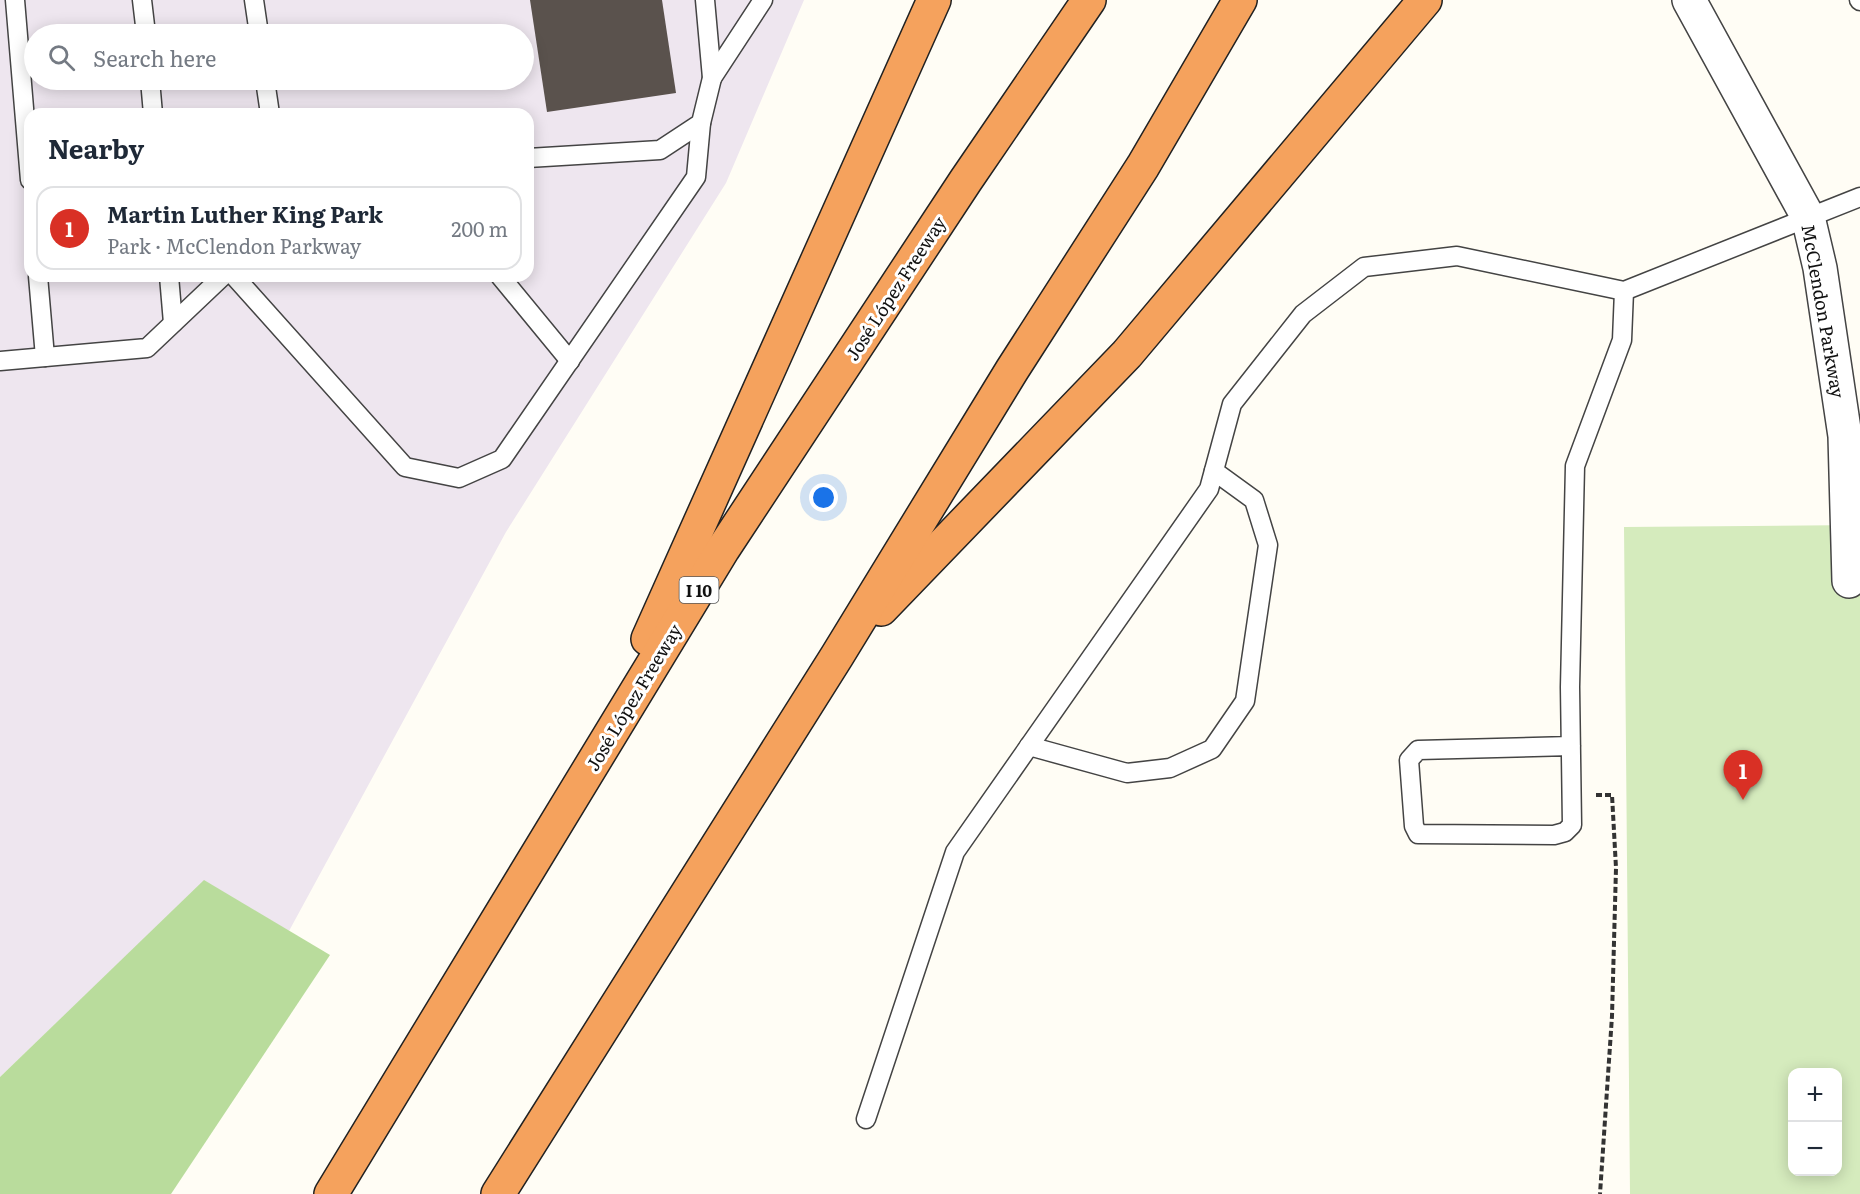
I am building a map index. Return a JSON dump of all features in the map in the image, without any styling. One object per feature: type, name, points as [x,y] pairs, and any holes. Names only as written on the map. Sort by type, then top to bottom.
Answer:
[{"type":"highway","points":[[591,766],[934,0]]},
{"type":"highway","name":"José López Freeway","points":[[331,1194],[723,549],[960,190],[1089,0]]},
{"type":"highway","points":[[498,1194],[837,656],[1012,370],[1143,166],[1240,0]]},
{"type":"highway","points":[[837,656],[1127,354],[1425,0]]},
{"type":"street","name":"McClendon Parkway","points":[[1689,0],[1808,217],[1820,268],[1845,436],[1849,581]]},
{"type":"lane","points":[[15,0],[24,108]]},
{"type":"lane","points":[[142,0],[145,24]]},
{"type":"lane","points":[[254,0],[258,24]]},
{"type":"lane","points":[[239,282],[405,467],[459,478],[502,459],[696,177],[701,123],[712,78],[705,0]]},
{"type":"lane","points":[[712,78],[764,0]]},
{"type":"lane","points":[[151,90],[152,108]]},
{"type":"lane","points":[[266,90],[269,108]]},
{"type":"lane","points":[[534,158],[660,150],[701,123]]},
{"type":"lane","points":[[866,1119],[955,852],[1209,489],[1232,404],[1303,314],[1364,267],[1457,256],[1624,291],[1860,197]]},
{"type":"lane","points":[[39,282],[45,357]]},
{"type":"lane","points":[[170,282],[173,323]]},
{"type":"lane","points":[[0,361],[147,348],[217,282]]},
{"type":"lane","points":[[505,282],[570,361]]},
{"type":"lane","points":[[1571,746],[1442,747],[1418,750],[1409,760],[1411,816],[1418,834],[1554,835],[1565,832],[1572,825],[1575,466],[1622,340],[1624,291]]},
{"type":"lane","points":[[1029,746],[1127,773],[1170,768],[1212,749],[1245,701],[1268,545],[1254,500],[1214,471]]},
{"type":"path","points":[[1572,794],[1612,795],[1616,868],[1612,1016],[1600,1194]]},
{"type":"shaded area","points":[[0,0],[804,0],[726,183],[506,532],[289,931],[204,881],[0,1077]]},
{"type":"green space","points":[[1860,525],[1860,1194],[1630,1194],[1624,527]]},
{"type":"green space","points":[[204,880],[330,955],[171,1194],[0,1194],[0,1077]]},
{"type":"building","points":[[530,0],[662,0],[676,93],[547,112]]},
{"type":"place","name":"Martin Luther King Park","points":[[1743,800]]}]
